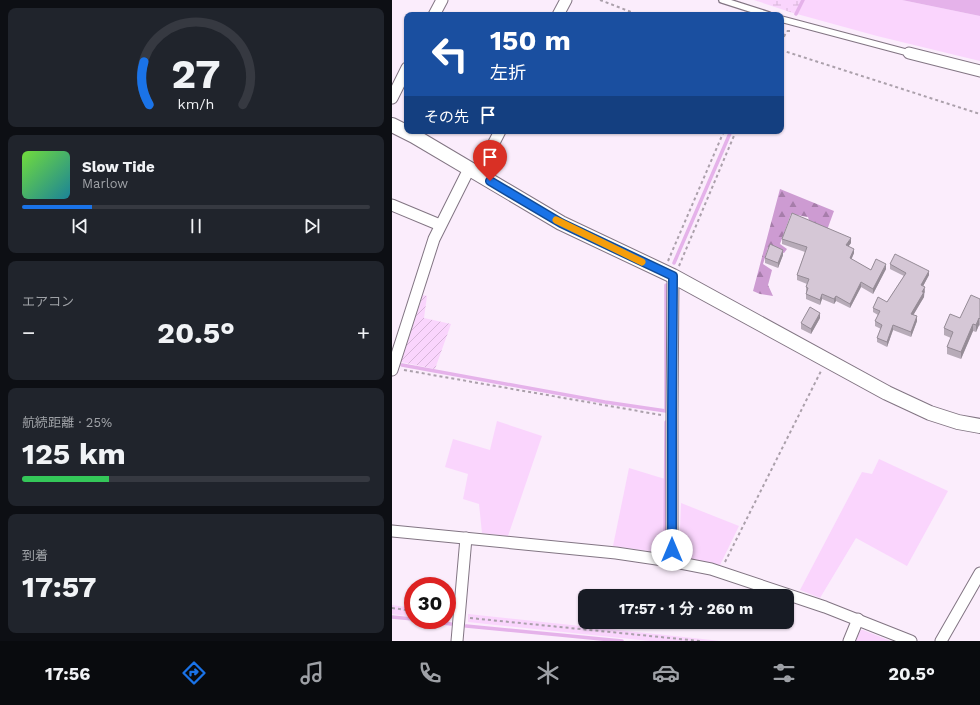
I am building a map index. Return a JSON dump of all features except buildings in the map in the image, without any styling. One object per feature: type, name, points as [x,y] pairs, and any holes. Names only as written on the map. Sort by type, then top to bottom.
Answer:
[{"type":"street","points":[[436,12],[442,0]]},
{"type":"street","points":[[560,12],[566,0]]},
{"type":"street","points":[[910,52],[980,71]]},
{"type":"street","points":[[392,98],[404,74]]},
{"type":"street","points":[[392,125],[404,131]]},
{"type":"street","points":[[410,134],[561,223],[673,270],[827,360],[887,393],[913,406],[958,422],[980,426]]},
{"type":"street","points":[[392,368],[434,239],[440,225],[498,134]]},
{"type":"street","points":[[392,204],[440,225]]},
{"type":"street","points":[[670,561],[672,550],[673,270]]},
{"type":"street","points":[[392,531],[616,553],[670,561],[720,572],[858,619],[911,641]]},
{"type":"street","points":[[457,641],[466,538]]},
{"type":"street","points":[[941,641],[980,573]]},
{"type":"street","points":[[849,641],[858,619]]},
{"type":"lane","points":[[722,0],[760,12]]},
{"type":"lane","points":[[784,20],[910,52]]},
{"type":"path","points":[[600,0],[631,12]]},
{"type":"path","points":[[784,36],[787,31]]},
{"type":"path","points":[[784,51],[980,114]]},
{"type":"path","points":[[673,270],[723,134]]},
{"type":"path","points":[[673,270],[735,134]]},
{"type":"path","points":[[720,572],[827,360]]},
{"type":"path","points":[[392,368],[672,416]]},
{"type":"path","points":[[392,608],[404,610]]},
{"type":"path","points":[[468,617],[700,641]]},
{"type":"green space","points":[[754,0],[803,0],[796,14]]},
{"type":"green space","points":[[803,0],[902,0],[980,16],[980,61],[877,36],[797,14]]},
{"type":"green space","points":[[780,189],[834,211],[819,252],[808,217],[791,214],[780,244],[787,249],[784,253],[768,248],[763,264],[772,270],[768,285],[773,296],[760,294],[753,291]]},
{"type":"green space","points":[[423,295],[427,296],[424,318],[451,324],[435,369],[401,362]]},
{"type":"green space","points":[[497,421],[542,436],[508,536],[482,533],[479,504],[463,499],[468,474],[445,467],[453,439],[490,450]]},
{"type":"green space","points":[[879,459],[948,491],[907,566],[856,538],[820,598],[800,590],[862,472],[872,474]]},
{"type":"green space","points":[[629,468],[665,479],[664,553],[613,546]]},
{"type":"green space","points":[[681,503],[739,526],[720,565],[685,558],[679,553]]},
{"type":"green space","points":[[392,605],[404,607],[404,616],[392,614]]},
{"type":"green space","points":[[468,614],[578,626],[578,629],[609,629],[721,641],[650,641],[468,622]]},
{"type":"green space","points":[[860,630],[863,630],[891,641],[856,641]]},
{"type":"shaded area","points":[[902,0],[980,0],[980,16]]},
{"type":"waterway","points":[[796,14],[803,0]]},
{"type":"waterway","points":[[674,263],[730,134]]},
{"type":"waterway","points":[[402,365],[605,402],[666,411],[666,285]]},
{"type":"waterway","points":[[665,554],[666,422]]},
{"type":"waterway","points":[[392,617],[404,618]]},
{"type":"waterway","points":[[466,626],[622,641]]},
{"type":"slow traffic","points":[[556,220],[642,262]]},
{"type":"route","points":[[490,181],[561,223],[673,276],[672,550]]}]
